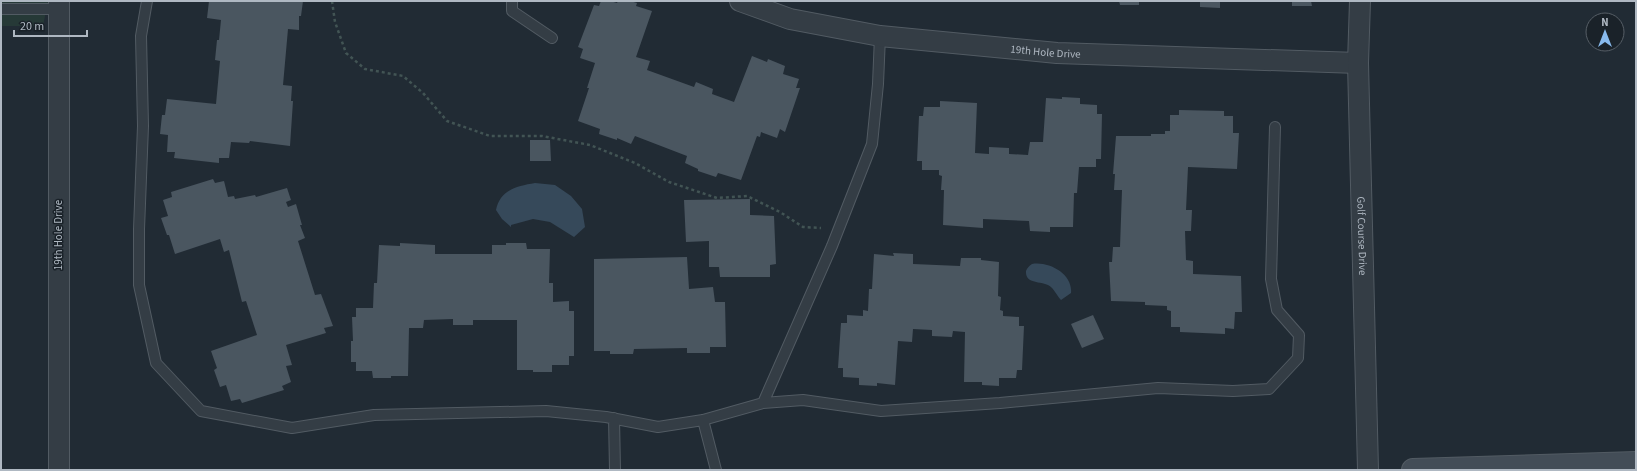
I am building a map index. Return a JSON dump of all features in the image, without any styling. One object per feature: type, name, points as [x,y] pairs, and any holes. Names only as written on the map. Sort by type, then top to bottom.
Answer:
[{"type":"main road","points":[[1413,470],[1636,463]]},
{"type":"street","name":"19th Hole Drive","points":[[740,1],[790,19],[880,36],[1057,53],[1358,63]]},
{"type":"street","name":"Golf Course Drive","points":[[1360,1],[1358,63],[1368,470]]},
{"type":"street","name":"19th Hole Drive","points":[[59,5],[59,470]]},
{"type":"lane","points":[[147,1],[141,36],[142,126],[139,285],[156,363],[201,411],[292,428],[374,416],[546,411],[614,418],[658,427],[704,420],[763,403],[803,400],[881,411],[1000,403],[1158,388],[1233,391],[1269,389],[1298,358],[1299,335],[1277,310],[1271,279],[1275,127]]},
{"type":"lane","points":[[512,1],[512,11],[552,38]]},
{"type":"lane","points":[[1,9],[59,5]]},
{"type":"lane","points":[[763,403],[839,229],[872,144],[878,84],[880,36]]},
{"type":"lane","points":[[614,418],[615,470]]},
{"type":"lane","points":[[704,420],[716,470]]},
{"type":"path","points":[[332,1],[335,22],[346,53],[365,69],[403,76],[423,93],[447,121],[490,136],[542,136],[590,145],[635,163],[676,184],[717,198],[747,196],[780,212],[804,227],[839,229]]},
{"type":"green space","points":[[1,1],[48,1],[43,26],[1,26]]},
{"type":"water","points":[[535,183],[555,185],[571,196],[582,209],[585,227],[574,237],[550,222],[533,219],[511,225],[511,227],[502,219],[496,210],[498,203],[505,193],[522,186]]},
{"type":"water","points":[[1032,264],[1046,265],[1059,270],[1068,280],[1071,286],[1071,293],[1061,300],[1048,285],[1028,278],[1026,271]]},
{"type":"building","points":[[209,1],[303,1],[301,16],[299,16],[299,30],[288,29],[283,85],[292,86],[291,101],[293,101],[290,146],[250,141],[249,143],[231,142],[229,158],[219,158],[219,163],[174,158],[175,152],[167,152],[168,135],[160,134],[162,115],[165,115],[167,99],[216,104],[220,61],[215,60],[221,20],[207,18]]},
{"type":"building","points":[[601,1],[617,3],[618,1],[630,1],[637,3],[636,6],[652,11],[636,57],[650,61],[647,70],[694,87],[696,82],[713,89],[712,94],[734,102],[752,56],[767,62],[768,59],[785,66],[783,74],[799,79],[796,88],[800,88],[785,132],[780,129],[777,138],[761,132],[760,137],[757,136],[741,180],[718,173],[716,177],[698,171],[698,169],[685,163],[687,156],[635,136],[631,144],[617,138],[617,140],[599,134],[600,129],[578,121],[589,88],[587,88],[595,63],[580,58],[583,49],[578,47],[594,5],[599,6]]},
{"type":"building","points":[[1119,1],[1139,1],[1139,5],[1120,5]]},
{"type":"building","points":[[1200,1],[1220,1],[1220,8],[1200,7]]},
{"type":"building","points":[[1292,1],[1311,1],[1312,6],[1292,6]]},
{"type":"building","points":[[1062,97],[1080,98],[1080,104],[1097,105],[1097,114],[1102,114],[1101,159],[1096,159],[1096,167],[1079,167],[1077,193],[1074,193],[1073,227],[1050,227],[1050,232],[1030,231],[1029,221],[983,219],[983,228],[943,225],[944,190],[941,190],[942,176],[939,175],[939,170],[922,170],[922,161],[917,161],[919,116],[923,116],[924,107],[940,107],[940,101],[977,103],[975,153],[989,154],[989,147],[1009,148],[1009,154],[1028,155],[1030,142],[1043,142],[1046,98],[1062,99]]},
{"type":"building","points":[[1179,110],[1224,111],[1224,116],[1233,116],[1233,133],[1239,133],[1237,169],[1188,167],[1186,210],[1192,210],[1191,231],[1185,231],[1186,260],[1193,261],[1193,274],[1241,276],[1242,312],[1235,312],[1234,329],[1225,328],[1225,334],[1180,332],[1180,327],[1171,327],[1171,311],[1167,310],[1167,306],[1145,305],[1145,302],[1111,301],[1109,262],[1112,262],[1113,247],[1120,247],[1122,190],[1114,190],[1115,174],[1113,174],[1116,136],[1151,136],[1151,134],[1165,134],[1165,131],[1170,131],[1170,115],[1179,115]]},
{"type":"building","points":[[530,140],[550,140],[551,161],[530,161]]},
{"type":"building","points":[[213,179],[215,183],[224,181],[228,197],[234,196],[235,199],[255,195],[256,197],[287,188],[291,200],[286,202],[288,207],[296,204],[302,225],[300,225],[305,238],[298,241],[315,295],[321,294],[333,326],[324,328],[326,333],[286,345],[292,365],[286,366],[291,382],[282,386],[284,390],[242,403],[240,399],[231,401],[226,385],[220,387],[214,370],[217,368],[211,351],[257,335],[246,301],[242,302],[229,250],[224,252],[220,239],[175,254],[169,235],[167,235],[161,218],[168,216],[163,200],[172,197],[171,192]]},
{"type":"building","points":[[750,199],[750,215],[774,216],[776,264],[770,265],[770,277],[720,277],[719,267],[709,267],[709,241],[686,242],[684,200]]},
{"type":"building","points":[[400,243],[435,245],[435,254],[492,254],[492,245],[506,245],[506,243],[526,243],[527,249],[550,249],[549,283],[553,283],[553,302],[569,301],[569,311],[574,311],[574,356],[569,356],[569,365],[552,365],[552,372],[517,370],[517,320],[473,320],[473,325],[453,325],[453,319],[424,320],[423,328],[409,328],[408,376],[373,378],[372,371],[356,371],[356,362],[351,362],[351,341],[353,341],[352,317],[356,317],[356,308],[373,308],[374,283],[377,283],[379,245],[400,246]]},
{"type":"building","points":[[893,253],[913,254],[913,264],[960,266],[961,258],[981,258],[981,260],[999,262],[998,296],[1001,297],[1000,310],[1003,311],[1003,316],[1019,317],[1019,326],[1024,326],[1022,370],[1017,370],[1016,378],[999,378],[999,386],[982,385],[982,382],[964,382],[965,332],[953,331],[952,337],[932,336],[932,330],[913,329],[912,342],[898,341],[895,385],[877,383],[877,386],[859,385],[859,378],[843,377],[843,368],[838,368],[841,323],[847,323],[847,315],[863,316],[863,310],[868,311],[869,289],[872,289],[874,254],[894,256]]},
{"type":"building","points":[[687,257],[689,289],[713,287],[715,302],[725,302],[726,347],[710,347],[710,353],[687,353],[687,348],[634,349],[633,354],[610,354],[610,351],[594,351],[594,259]]},
{"type":"building","points":[[1093,315],[1104,339],[1082,348],[1071,324]]}]
